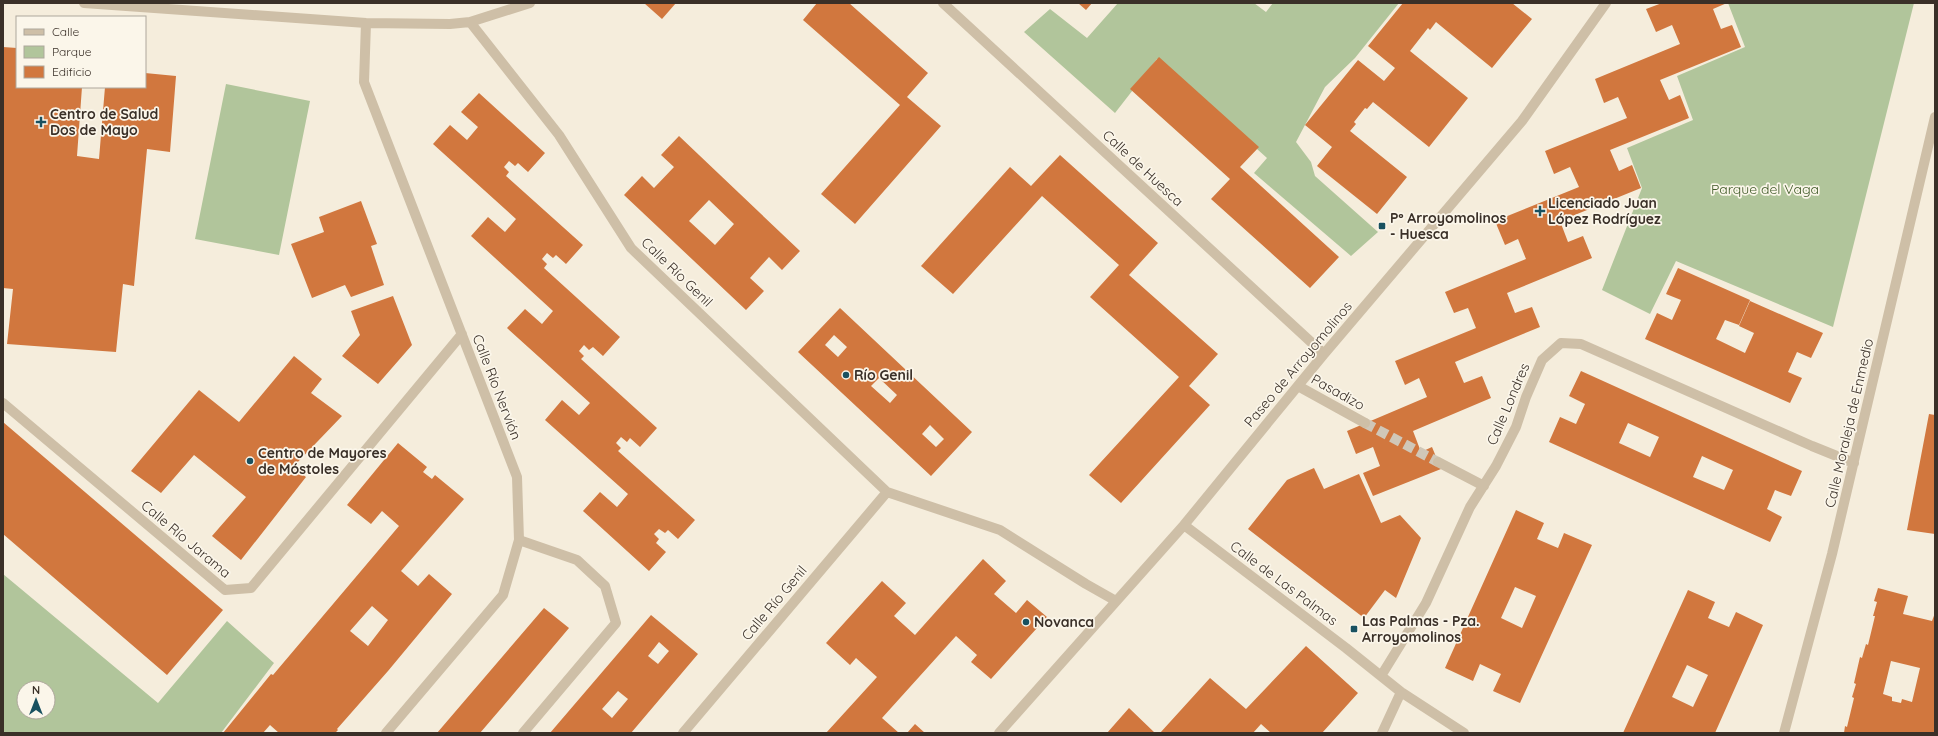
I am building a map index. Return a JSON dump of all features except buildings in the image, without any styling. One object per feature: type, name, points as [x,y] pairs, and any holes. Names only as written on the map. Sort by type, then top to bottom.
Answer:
[{"type":"street","points":[[84,3],[366,23],[470,22],[530,3]]},
{"type":"street","name":"Calle de Huesca","points":[[943,3],[1324,354]]},
{"type":"street","name":"Paseo de Arroyomolinos","points":[[999,733],[1184,525],[1324,354],[1522,121],[1606,3]]},
{"type":"street","name":"Calle Río Genil","points":[[470,22],[559,135],[631,248],[887,492],[1000,530],[1116,601]]},
{"type":"street","name":"Calle Río Nervión","points":[[366,23],[364,82],[517,478],[519,540],[503,595],[386,733]]},
{"type":"street","name":"Calle Moraleja de Enmedio","points":[[1784,733],[1854,463],[1935,117]]},
{"type":"street","name":"Calle Río Jarama","points":[[3,403],[225,590],[251,588],[462,334]]},
{"type":"street","name":"Calle Londres","points":[[1381,676],[1426,603],[1470,507],[1496,466],[1516,427],[1526,397],[1542,360],[1561,343],[1581,344],[1854,463]]},
{"type":"street","name":"Pasadizo","points":[[1298,386],[1365,423]]},
{"type":"street","points":[[1438,462],[1484,486]]},
{"type":"street","name":"Calle Río Genil","points":[[683,733],[887,492]]},
{"type":"street","name":"Calle de Las Palmas","points":[[1184,525],[1346,648],[1401,692],[1464,733]]},
{"type":"street","points":[[519,540],[577,560],[605,586],[616,623],[523,733]]},
{"type":"street","points":[[1382,733],[1401,692]]},
{"type":"green space","points":[[1118,3],[1254,3],[1266,12],[1273,3],[1399,3],[1355,58],[1325,87],[1296,142],[1311,162],[1315,176],[1378,232],[1351,256],[1254,173],[1267,158],[1157,59],[1115,113],[1024,32],[1050,9],[1087,38]]},
{"type":"green space","name":"Parque del Vaga","points":[[1728,3],[1914,3],[1833,327],[1676,261],[1650,314],[1602,290],[1642,188],[1627,148],[1693,120],[1677,76],[1745,47]]},
{"type":"green space","points":[[226,84],[310,101],[279,255],[195,239]]},
{"type":"green space","points":[[3,574],[158,703],[227,621],[274,663],[221,733],[3,733]]},
{"type":"tunnel","points":[[1365,423],[1438,462]]},
{"type":"place","name":"Centro de Salud Dos de Mayo","points":[[41,122]]},
{"type":"place","name":"Licenciado Juan López Rodríguez","points":[[1540,211]]},
{"type":"place","name":"Pº Arroyomolinos - Huesca","points":[[1382,226]]},
{"type":"place","name":"Río Genil","points":[[846,375]]},
{"type":"place","name":"Centro de Mayores de Móstoles","points":[[250,461]]},
{"type":"place","name":"Novanca","points":[[1026,622]]},
{"type":"place","name":"Las Palmas - Pza. Arroyomolinos","points":[[1354,629]]}]
